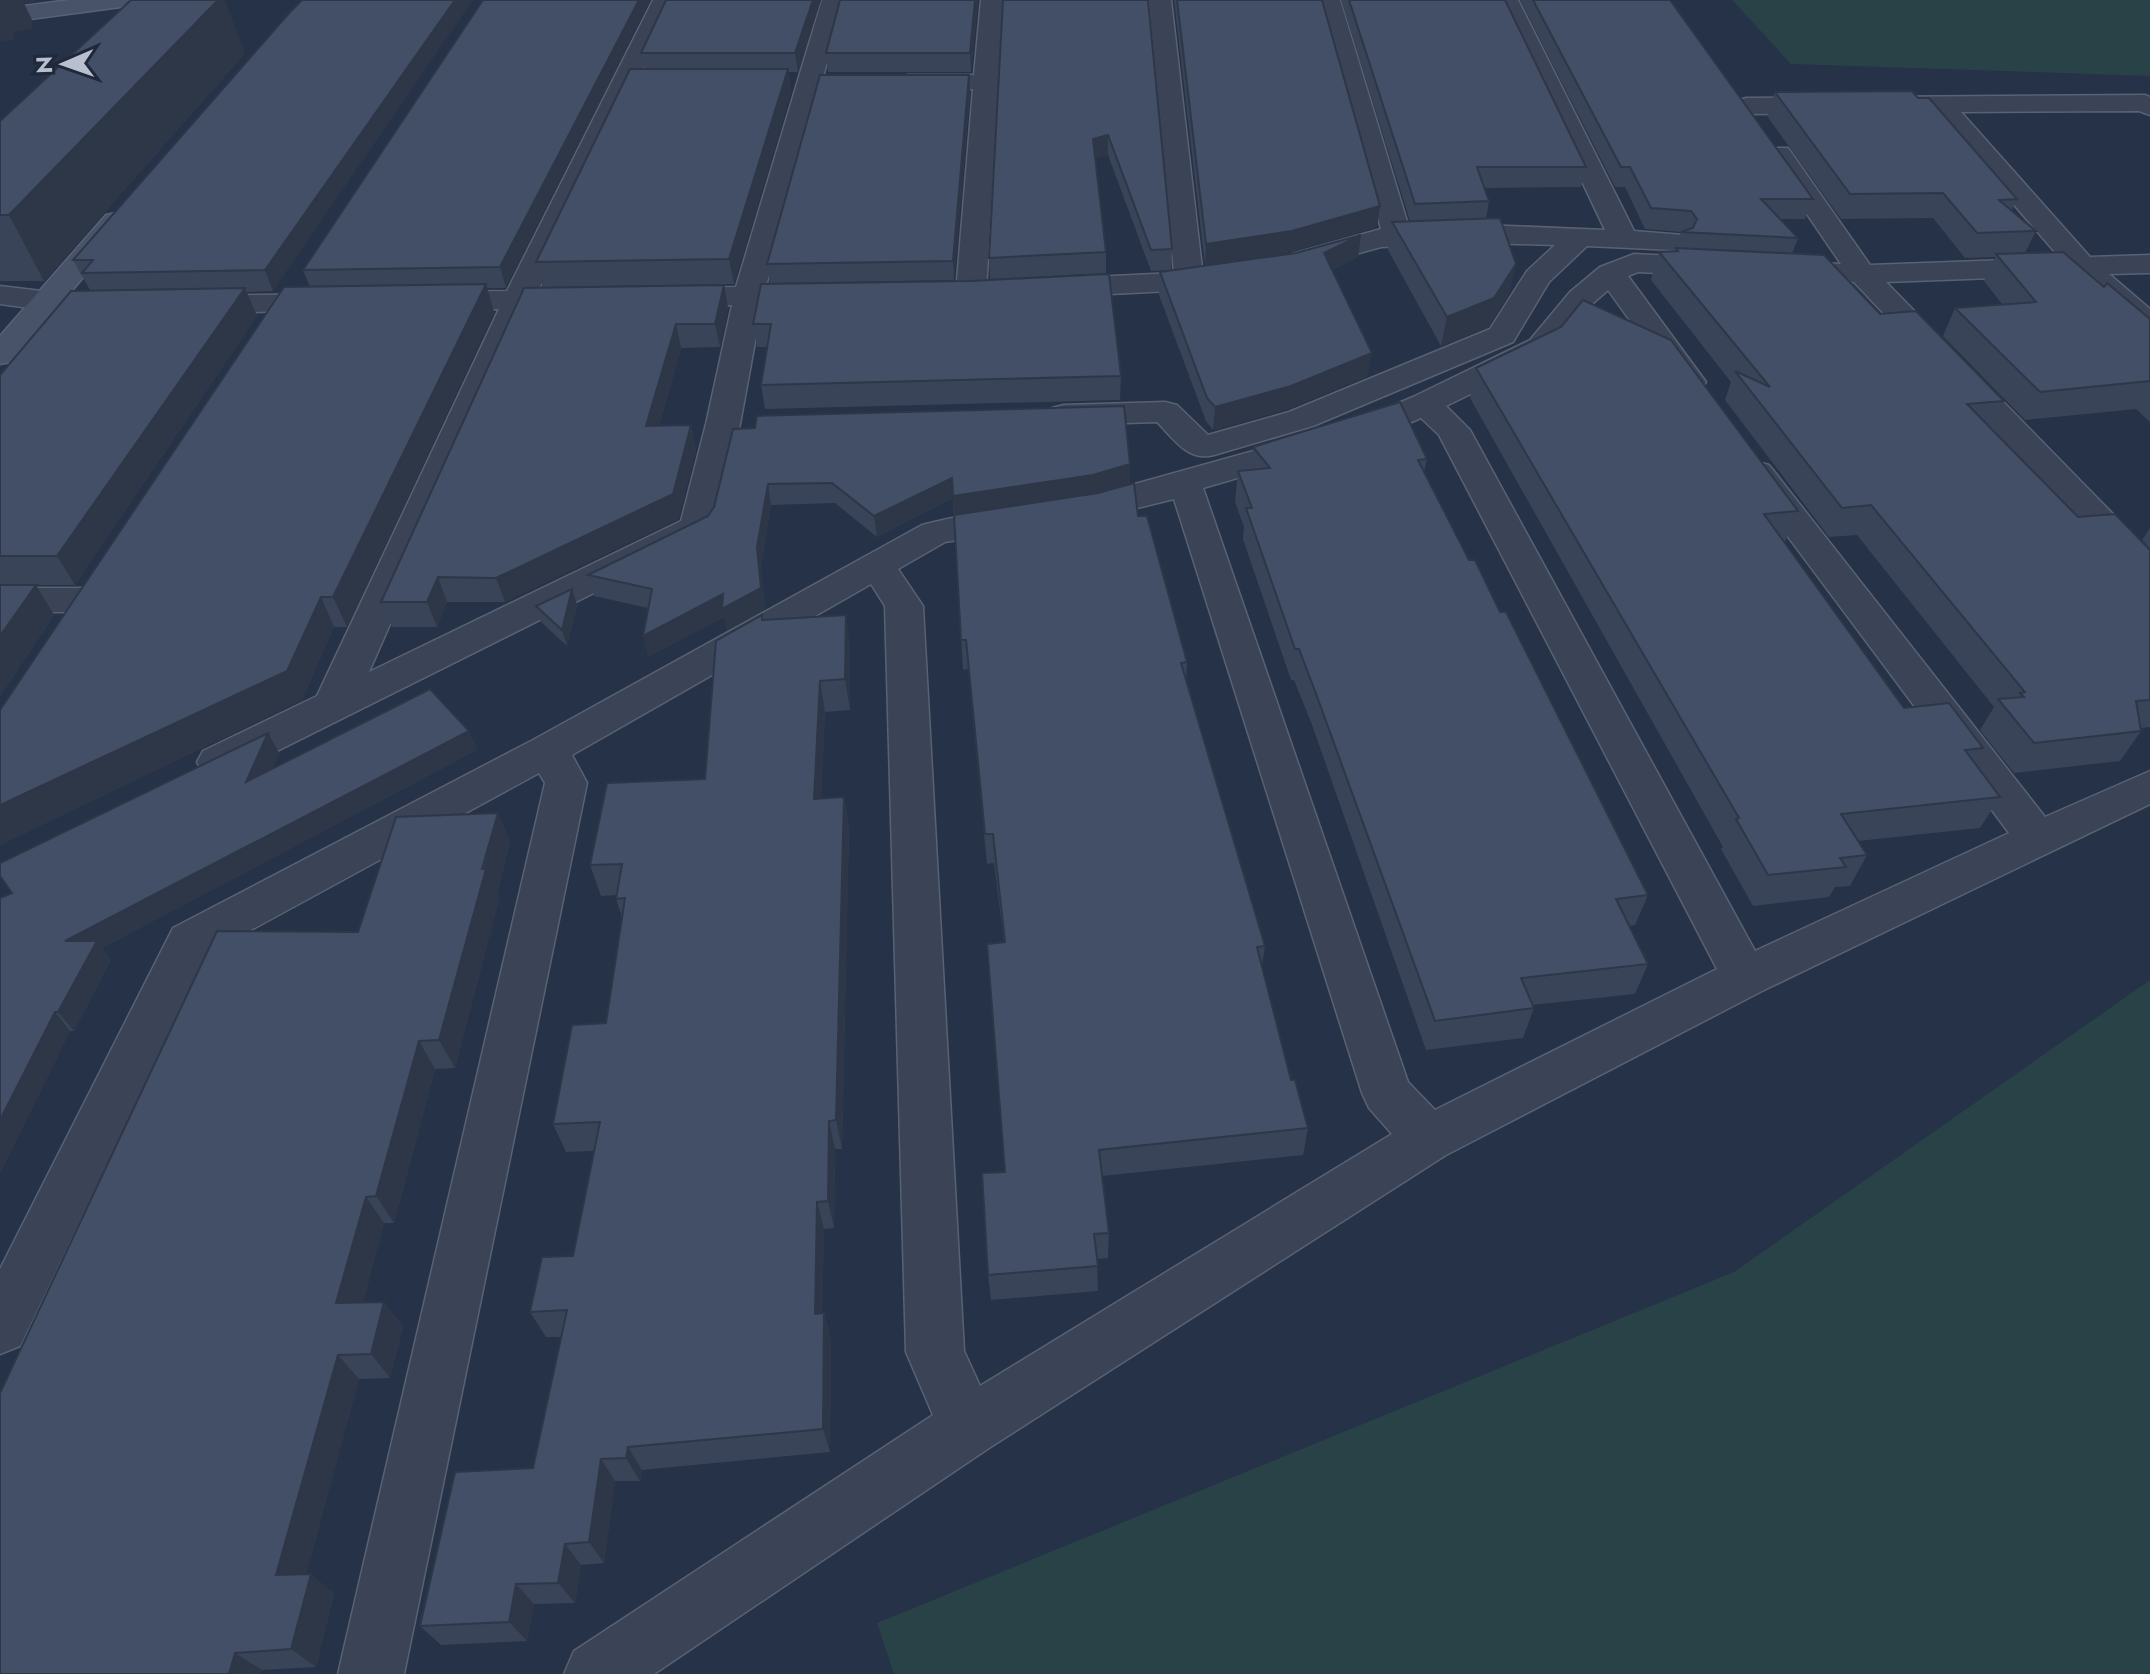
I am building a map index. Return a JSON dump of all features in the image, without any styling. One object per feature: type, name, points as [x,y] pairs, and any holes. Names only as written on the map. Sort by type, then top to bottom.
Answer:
[{"type":"street","points":[[0,16],[121,0]]},
{"type":"street","points":[[333,706],[518,300],[637,82],[664,0]]},
{"type":"street","points":[[180,780],[697,527],[738,424],[749,295],[800,82],[833,0]]},
{"type":"street","points":[[971,292],[992,0]]},
{"type":"street","points":[[1160,0],[1189,280]]},
{"type":"street","points":[[1329,0],[1397,237]]},
{"type":"street","points":[[1507,0],[1623,238]]},
{"type":"street","points":[[800,82],[837,82]]},
{"type":"street","points":[[882,82],[986,82]]},
{"type":"street","points":[[1729,83],[1854,263],[2150,574]]},
{"type":"street","points":[[1746,106],[2145,103],[2150,107]]},
{"type":"street","points":[[1941,105],[2083,267],[2150,325]]},
{"type":"street","points":[[0,355],[132,203]]},
{"type":"street","points":[[1278,265],[1380,238],[1485,234],[1623,238],[1749,257],[1854,263],[2083,267],[2150,264]]},
{"type":"street","points":[[1038,415],[1165,412],[1202,448],[1301,419],[1502,335],[1537,277],[1581,237]]},
{"type":"street","points":[[0,1327],[190,941],[548,750],[935,533],[1097,508],[1359,432],[1425,404],[1541,347],[1581,298],[1610,273],[1634,263],[1749,257]]},
{"type":"street","points":[[939,292],[1189,280],[1248,270]]},
{"type":"street","points":[[1610,273],[1712,411]]},
{"type":"street","points":[[261,342],[295,290]]},
{"type":"street","points":[[164,305],[295,290],[363,302]]},
{"type":"street","points":[[641,297],[844,294]]},
{"type":"street","points":[[0,295],[49,299],[66,307],[118,306]]},
{"type":"street","points":[[410,302],[610,298]]},
{"type":"street","points":[[1425,404],[1453,430],[1745,977]]},
{"type":"street","points":[[1739,448],[2038,839]]},
{"type":"street","points":[[1179,485],[1190,495],[1387,1093],[1428,1139]]},
{"type":"street","points":[[878,566],[904,606],[935,1352],[968,1427]]},
{"type":"street","points":[[0,600],[98,587],[65,636]]},
{"type":"street","points":[[371,1674],[566,783],[548,750]]},
{"type":"street","points":[[597,1674],[968,1427],[1428,1139],[1745,977],[2150,786]]},
{"type":"green space","points":[[1732,0],[2150,0],[2150,76],[1791,64]]},
{"type":"green space","points":[[2150,980],[2150,1674],[894,1674],[877,1623],[1734,1272]]},
{"type":"building","points":[[131,0],[218,0],[9,215],[0,215],[0,121]]},
{"type":"building","points":[[302,0],[455,0],[265,270],[82,273],[93,260],[73,260]]},
{"type":"building","points":[[483,0],[639,0],[500,267],[303,270]]},
{"type":"building","points":[[666,0],[813,0],[795,53],[641,53]]},
{"type":"building","points":[[840,0],[975,0],[970,53],[826,53]]},
{"type":"building","points":[[1003,0],[1148,0],[1172,249],[1151,250],[1108,135],[1093,139],[1106,252],[989,258]]},
{"type":"building","points":[[1177,0],[1322,0],[1380,206],[1292,231],[1206,244]]},
{"type":"building","points":[[1349,0],[1505,0],[1586,167],[1477,167],[1489,201],[1415,204]]},
{"type":"building","points":[[1533,0],[1670,0],[1813,199],[1761,199],[1798,238],[1681,232],[1693,228],[1697,219],[1691,211],[1651,208],[1630,167],[1621,167]]},
{"type":"building","points":[[630,69],[788,69],[729,259],[536,262]]},
{"type":"building","points":[[820,75],[969,75],[953,261],[767,264]]},
{"type":"building","points":[[1912,91],[1918,98],[1929,98],[2017,199],[1999,200],[2036,231],[1977,233],[1943,193],[1850,194],[1775,92]]},
{"type":"building","points":[[1500,218],[1516,264],[1494,298],[1447,317],[1392,222]]},
{"type":"building","points":[[1361,235],[1324,253],[1372,353],[1291,386],[1215,407],[1207,398],[1160,272],[1296,253]]},
{"type":"building","points":[[1676,248],[1824,255],[1880,314],[1916,311],[2004,401],[1967,404],[2078,517],[2115,514],[2150,550],[2150,700],[2136,701],[2141,731],[2034,743],[1998,699],[2024,697],[2020,693],[2025,692],[1871,505],[1842,508],[1735,371],[1770,387],[1659,252],[1678,251]]},
{"type":"building","points":[[2063,252],[2104,287],[2107,283],[2150,319],[2150,381],[2040,392],[1955,308],[2036,302],[1996,254]]},
{"type":"building","points":[[1109,274],[1121,376],[761,385],[771,324],[753,324],[761,284],[970,281]]},
{"type":"building","points":[[486,284],[333,597],[321,597],[287,671],[0,805],[0,710],[284,287]]},
{"type":"building","points":[[724,285],[715,324],[676,324],[646,426],[691,425],[673,494],[496,578],[438,577],[427,602],[381,602],[524,288]]},
{"type":"building","points":[[245,288],[57,556],[0,556],[0,375],[71,291]]},
{"type":"building","points":[[1583,300],[1671,340],[1798,511],[1764,514],[1904,708],[1949,703],[1983,748],[1965,750],[2000,797],[1841,814],[1867,855],[1840,858],[1846,867],[1768,875],[1736,819],[1739,818],[1476,368],[1561,327]]},
{"type":"building","points":[[1400,402],[1427,459],[1418,460],[1469,560],[1475,560],[1500,612],[1506,612],[1648,895],[1616,899],[1648,964],[1521,978],[1534,1008],[1435,1021],[1315,691],[1299,649],[1295,649],[1246,508],[1252,508],[1238,471],[1270,468],[1253,447]]},
{"type":"building","points":[[1124,406],[1130,464],[1093,475],[953,496],[952,478],[874,516],[832,483],[768,484],[757,547],[761,588],[722,609],[723,594],[643,636],[652,589],[588,575],[708,516],[714,507],[733,429],[755,428],[757,416]]},
{"type":"building","points":[[1134,483],[1138,516],[1147,516],[1187,662],[1181,663],[1265,946],[1257,947],[1291,1080],[1295,1080],[1308,1128],[1099,1150],[1109,1233],[1094,1234],[1098,1266],[988,1275],[982,1173],[1005,1172],[987,944],[1005,942],[993,834],[985,834],[966,640],[961,640],[954,515],[1098,493]]},
{"type":"building","points":[[0,585],[36,585],[0,636]]},
{"type":"building","points":[[572,589],[562,630],[536,606]]},
{"type":"building","points":[[762,615],[762,620],[846,615],[845,679],[820,681],[814,799],[844,797],[836,1120],[829,1121],[828,1201],[817,1202],[815,1314],[824,1313],[823,1429],[628,1447],[626,1458],[601,1459],[589,1542],[565,1544],[558,1583],[516,1584],[509,1622],[420,1626],[455,1472],[533,1468],[567,1310],[530,1312],[542,1257],[573,1256],[600,1122],[553,1124],[572,1025],[606,1023],[625,898],[616,899],[622,864],[590,865],[607,783],[705,779],[716,641]]},
{"type":"building","points":[[430,689],[469,731],[65,941],[97,941],[58,1012],[55,1012],[0,1120],[0,898],[12,893],[0,876],[0,863],[268,733],[246,782]]},
{"type":"building","points":[[498,813],[482,869],[486,869],[439,1040],[419,1041],[376,1196],[366,1197],[336,1303],[384,1302],[371,1354],[338,1355],[276,1575],[311,1574],[291,1649],[235,1653],[229,1674],[0,1674],[0,1393],[217,931],[358,932],[396,817]]}]
